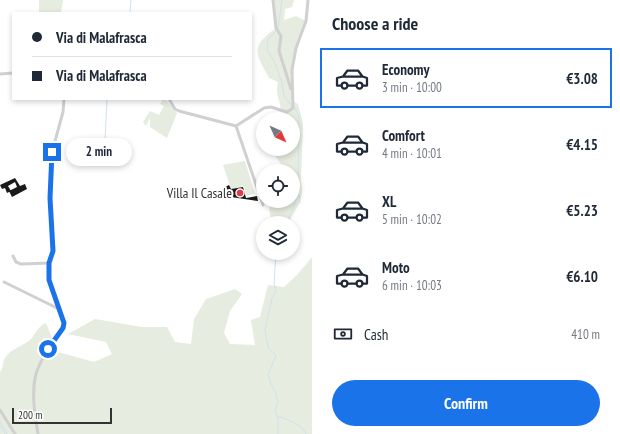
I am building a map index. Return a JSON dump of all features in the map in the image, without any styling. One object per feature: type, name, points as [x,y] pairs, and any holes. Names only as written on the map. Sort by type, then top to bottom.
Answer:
[{"type":"street","points":[[273,0],[277,31],[281,36],[279,51],[293,94]]},
{"type":"street","points":[[169,100],[175,109],[179,111],[236,126],[264,108],[271,107],[289,112],[293,108],[292,75],[296,48],[306,21],[308,0]]},
{"type":"street","points":[[0,74],[12,73]]},
{"type":"street","points":[[38,434],[34,412],[35,383],[41,363],[63,328],[64,323],[49,280],[49,263],[53,251],[50,198],[52,152],[63,112],[64,100]]},
{"type":"street","points":[[236,126],[256,185]]},
{"type":"street","points":[[13,256],[16,262],[21,264],[49,263]]},
{"type":"street","points":[[4,282],[59,309]]},
{"type":"street","points":[[0,410],[15,434]]},
{"type":"shaded area","points":[[39,0],[63,0],[61,12],[39,12]]},
{"type":"shaded area","points":[[273,0],[294,0],[292,7],[285,9],[284,20],[296,16],[306,21],[299,39],[292,70],[293,101],[298,104],[303,123],[302,194],[300,202],[300,164],[281,164],[276,156],[300,156],[300,112],[281,112],[277,92],[278,82],[269,78],[258,56],[259,45],[262,40],[276,28]]},
{"type":"shaded area","points":[[162,100],[167,101],[177,113],[167,138],[150,127],[150,118],[146,126],[143,122],[150,111],[159,115],[164,106],[160,104]]},
{"type":"shaded area","points":[[245,161],[255,194],[246,196],[244,186],[231,189],[223,165]]},
{"type":"shaded area","points":[[297,208],[293,216],[270,216],[269,209]]},
{"type":"shaded area","points":[[312,257],[312,434],[0,434],[0,372],[4,360],[14,349],[25,344],[31,339],[38,328],[46,323],[58,352],[94,362],[112,354],[106,342],[68,334],[95,319],[142,327],[167,327],[175,342],[191,344],[194,319],[206,299],[235,289],[242,294],[230,311],[224,333],[230,344],[255,345],[251,320],[260,317],[268,285],[284,287],[297,275]]},
{"type":"building","points":[[15,178],[20,186],[25,184],[27,189],[12,197],[9,192],[7,193],[5,188],[2,189],[0,185]],"holes":[[[15,182],[17,187],[11,190],[8,186]]]},
{"type":"building","name":"Villa Il Casale","points":[[229,185],[231,189],[243,187],[246,198],[256,196],[256,201],[231,197],[227,195],[225,187]]},
{"type":"waterway","points":[[130,12],[131,0]]},
{"type":"waterway","points":[[278,29],[282,0]]},
{"type":"waterway","points":[[276,31],[268,39],[267,50],[274,61],[282,83],[284,96],[292,106]]},
{"type":"waterway","points":[[105,140],[107,100]]},
{"type":"waterway","points":[[290,216],[298,195],[299,116],[295,108]]},
{"type":"waterway","points":[[276,260],[274,284],[276,290],[272,298],[265,330],[268,348],[276,355],[268,375],[276,393],[278,403],[275,410],[278,419],[278,434]]},
{"type":"waterway","points":[[278,416],[298,425],[306,434]]},
{"type":"waterway","points":[[0,421],[7,434]]},
{"type":"waterway","points":[[0,425],[5,434]]},
{"type":"place","name":"Villa Il Casale","points":[[240,193]]},
{"type":"route","points":[[48,349],[63,328],[64,323],[49,280],[49,263],[53,251],[50,198],[52,152]]}]
